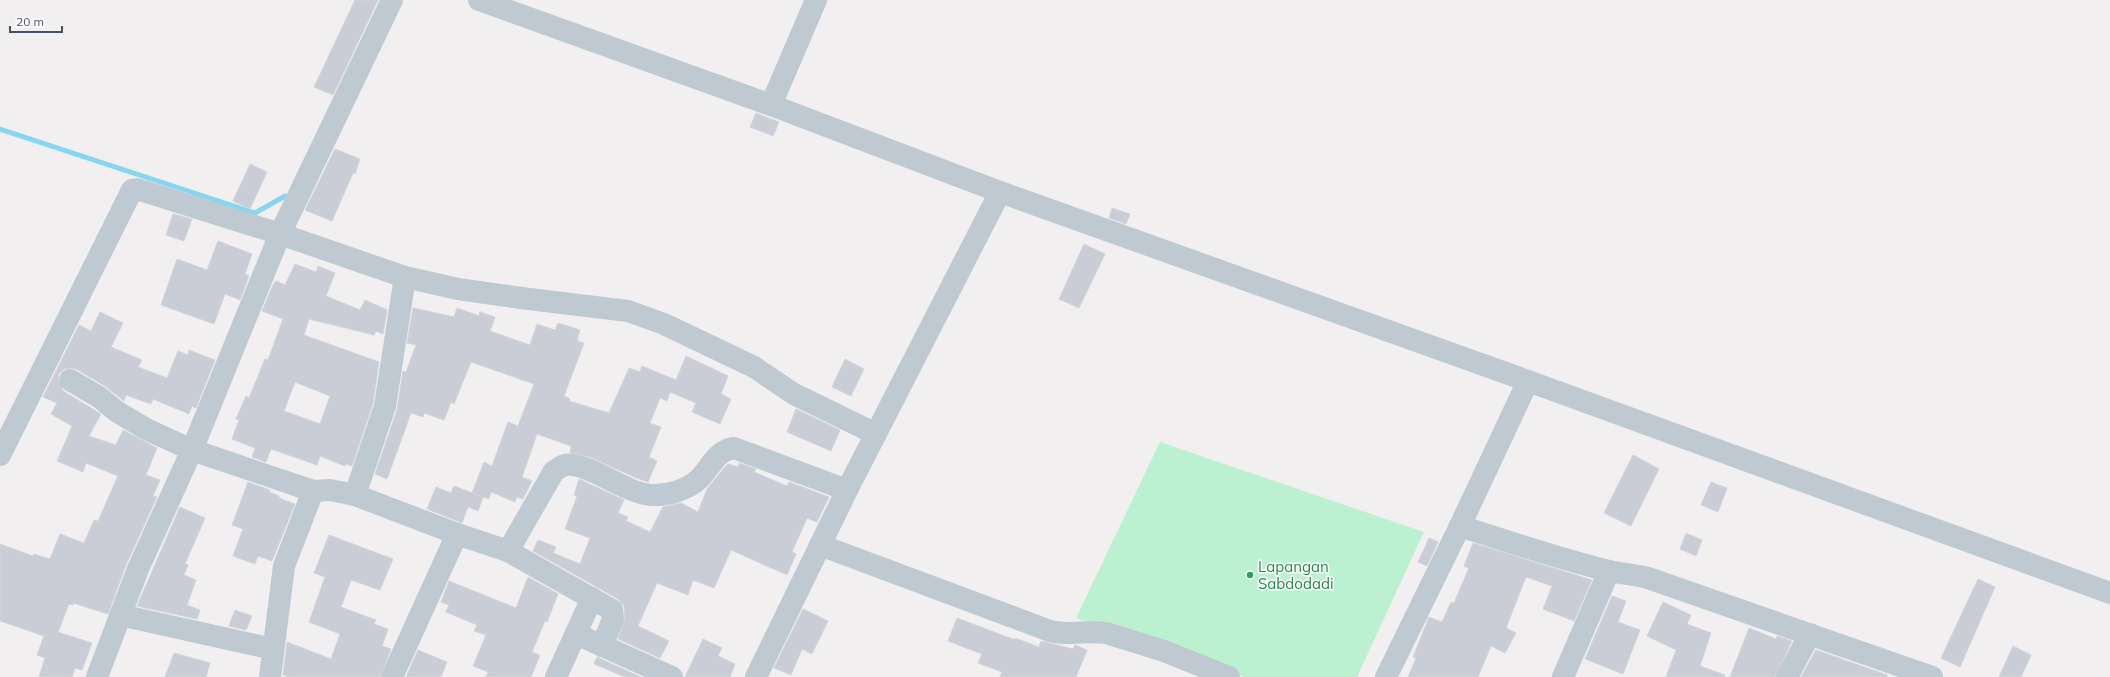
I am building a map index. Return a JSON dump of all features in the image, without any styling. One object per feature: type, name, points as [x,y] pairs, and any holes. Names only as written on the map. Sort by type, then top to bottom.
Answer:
[{"type":"street","points":[[97,677],[138,569],[192,450],[280,234],[392,0]]},
{"type":"street","points":[[479,0],[771,105],[1000,192],[1528,381],[2110,593]]},
{"type":"street","points":[[771,105],[816,0]]},
{"type":"street","points":[[0,455],[132,190],[141,190],[280,234],[405,277],[466,290],[628,311],[664,324],[754,367],[794,394],[876,434]]},
{"type":"street","points":[[756,677],[847,490],[1000,192]]},
{"type":"street","points":[[355,495],[385,406],[405,277]]},
{"type":"street","points":[[70,380],[99,396],[116,411],[146,429],[192,450],[313,491],[330,490],[355,495],[458,534],[508,551],[609,608],[613,614],[602,646]]},
{"type":"street","points":[[1386,677],[1460,526],[1528,381]]},
{"type":"street","points":[[508,551],[554,471],[563,465],[579,467],[632,490],[651,495],[689,487],[699,479],[720,454],[728,449],[734,448],[847,490]]},
{"type":"street","points":[[270,677],[284,566],[313,491]]},
{"type":"street","points":[[1460,526],[1556,557],[1648,578],[1932,677]]},
{"type":"street","points":[[392,677],[458,534]]},
{"type":"street","points":[[820,545],[1050,631],[1072,634],[1097,632],[1106,633],[1164,650],[1229,677]]},
{"type":"street","points":[[1563,677],[1609,570]]},
{"type":"street","points":[[556,677],[592,598]]},
{"type":"street","points":[[120,615],[273,649]]},
{"type":"street","points":[[576,634],[672,677]]},
{"type":"street","points":[[1787,677],[1810,634]]},
{"type":"green space","name":"Lapangan Sabdodadi","points":[[1160,442],[1424,532],[1357,677],[1244,677],[1076,618]]},
{"type":"building","points":[[355,0],[378,0],[333,95],[314,87]]},
{"type":"building","points":[[756,113],[779,122],[773,136],[750,127]]},
{"type":"building","points":[[335,149],[360,159],[355,174],[353,173],[332,221],[305,210]]},
{"type":"building","points":[[250,164],[267,172],[250,209],[233,201]]},
{"type":"building","points":[[1112,208],[1130,214],[1126,224],[1109,218]]},
{"type":"building","points":[[173,214],[192,219],[184,241],[166,235]]},
{"type":"building","points":[[218,241],[252,254],[245,274],[249,276],[240,300],[225,294],[214,324],[161,305],[177,259],[207,270]]},
{"type":"building","points":[[1084,244],[1105,254],[1079,308],[1059,299]]},
{"type":"building","points":[[295,264],[316,272],[318,266],[335,273],[326,296],[360,310],[365,300],[387,310],[383,334],[376,331],[374,335],[309,319],[304,335],[379,362],[373,403],[352,466],[346,464],[345,466],[320,456],[317,465],[271,449],[266,462],[252,457],[255,448],[232,439],[239,420],[236,419],[246,396],[249,398],[265,359],[268,360],[283,319],[262,311],[276,281],[285,285]],"holes":[[[295,382],[330,396],[320,424],[284,411]]]},
{"type":"building","points":[[413,308],[454,317],[457,308],[479,316],[480,312],[495,317],[490,331],[530,345],[537,324],[555,330],[558,323],[580,330],[577,341],[584,343],[564,396],[570,399],[569,401],[609,413],[629,368],[640,372],[642,366],[676,380],[686,356],[728,376],[721,394],[731,399],[720,424],[692,412],[696,403],[670,392],[667,401],[660,398],[650,423],[661,427],[649,457],[657,461],[648,482],[590,457],[570,453],[571,446],[537,434],[522,477],[532,481],[523,499],[517,497],[515,502],[491,492],[489,499],[472,493],[484,462],[492,466],[508,422],[518,426],[534,384],[471,362],[454,404],[451,402],[444,420],[424,413],[423,417],[411,413],[387,479],[375,474],[397,410],[403,371],[406,372],[416,345],[407,343]]},
{"type":"building","points":[[100,312],[123,323],[111,347],[142,360],[138,367],[167,378],[178,351],[188,355],[189,350],[215,360],[196,408],[192,406],[189,414],[153,399],[151,404],[126,395],[124,401],[105,386],[76,369],[64,369],[59,374],[58,380],[63,391],[101,414],[89,436],[116,445],[123,430],[157,448],[146,475],[160,480],[153,496],[157,497],[126,565],[108,614],[73,603],[73,605],[69,604],[58,632],[92,643],[82,670],[75,668],[72,677],[39,677],[45,658],[37,655],[44,636],[0,621],[0,544],[33,556],[34,554],[50,559],[60,534],[84,543],[94,520],[98,521],[118,476],[86,463],[83,472],[57,461],[72,426],[51,414],[57,403],[43,397],[79,325],[91,331]]},
{"type":"building","points":[[845,359],[864,369],[851,396],[832,387]]},
{"type":"building","points":[[796,409],[840,430],[831,451],[787,432]]},
{"type":"building","points":[[1633,455],[1659,469],[1631,526],[1604,513]]},
{"type":"building","points":[[739,463],[756,469],[754,472],[787,486],[789,482],[829,497],[817,522],[807,518],[792,552],[796,554],[787,575],[731,550],[714,588],[693,580],[688,595],[657,583],[638,626],[669,641],[660,658],[618,639],[625,618],[624,606],[618,599],[533,551],[538,540],[556,547],[553,553],[580,564],[590,538],[565,529],[577,496],[574,495],[579,479],[624,500],[618,513],[628,517],[626,521],[650,532],[663,507],[681,503],[698,512],[707,489],[724,468],[728,464],[738,467]]},
{"type":"building","points":[[248,482],[270,490],[269,492],[279,496],[279,498],[295,504],[272,561],[258,556],[255,564],[233,556],[243,529],[232,525]]},
{"type":"building","points":[[1711,482],[1727,488],[1718,512],[1701,505]]},
{"type":"building","points":[[454,486],[483,497],[478,511],[468,507],[462,523],[427,509],[436,487],[451,493]]},
{"type":"building","points":[[180,507],[205,518],[185,564],[188,565],[184,575],[196,580],[187,605],[200,610],[197,619],[137,606]]},
{"type":"building","points":[[1686,533],[1702,540],[1696,556],[1680,549]]},
{"type":"building","points":[[329,535],[393,559],[380,590],[351,580],[341,607],[376,620],[374,624],[388,629],[382,646],[391,649],[380,677],[289,677],[283,675],[287,642],[331,659],[340,634],[309,622],[325,577],[314,573]]},
{"type":"building","points":[[1429,538],[1438,542],[1427,566],[1418,562]]},
{"type":"building","points":[[1473,543],[1592,580],[1574,621],[1543,609],[1552,586],[1526,577],[1506,628],[1516,633],[1505,653],[1491,646],[1478,677],[1408,677],[1416,658],[1413,657],[1429,617],[1442,622],[1451,602],[1454,603],[1469,568],[1464,566]]},
{"type":"building","points":[[528,577],[558,594],[547,622],[545,621],[532,652],[540,655],[531,677],[486,677],[488,672],[473,666],[486,635],[474,631],[477,625],[446,612],[449,605],[441,602],[449,581],[516,608]]},
{"type":"building","points":[[1978,579],[1995,587],[1960,667],[1941,658]]},
{"type":"building","points":[[1612,596],[1626,601],[1618,622],[1640,630],[1623,674],[1585,659]]},
{"type":"building","points":[[1663,602],[1691,615],[1687,624],[1711,633],[1700,666],[1725,675],[1724,677],[1666,677],[1676,650],[1647,636]]},
{"type":"building","points":[[803,609],[828,621],[812,654],[802,649],[791,675],[774,668]]},
{"type":"building","points":[[235,610],[252,616],[246,630],[229,626]]},
{"type":"building","points":[[957,618],[1015,640],[1015,638],[1039,647],[1041,641],[1073,649],[1075,645],[1087,650],[1076,677],[1000,677],[1002,672],[978,663],[982,654],[948,641]]},
{"type":"building","points":[[1749,628],[1776,639],[1777,636],[1792,641],[1775,677],[1730,677]]},
{"type":"building","points":[[703,639],[722,648],[718,656],[735,664],[730,677],[685,677]]},
{"type":"building","points":[[2013,646],[2031,655],[2021,677],[1999,677]]},
{"type":"building","points":[[418,650],[447,662],[441,677],[406,677]]},
{"type":"building","points":[[1816,650],[1887,675],[1887,677],[1801,677]]},
{"type":"building","points":[[174,653],[210,663],[206,677],[165,677]]},
{"type":"building","points":[[597,657],[641,677],[625,677],[594,664]]},
{"type":"waterway","points":[[0,129],[255,213],[285,196]]},
{"type":"place","name":"Lapangan Sabdodadi","points":[[1250,575]]}]
